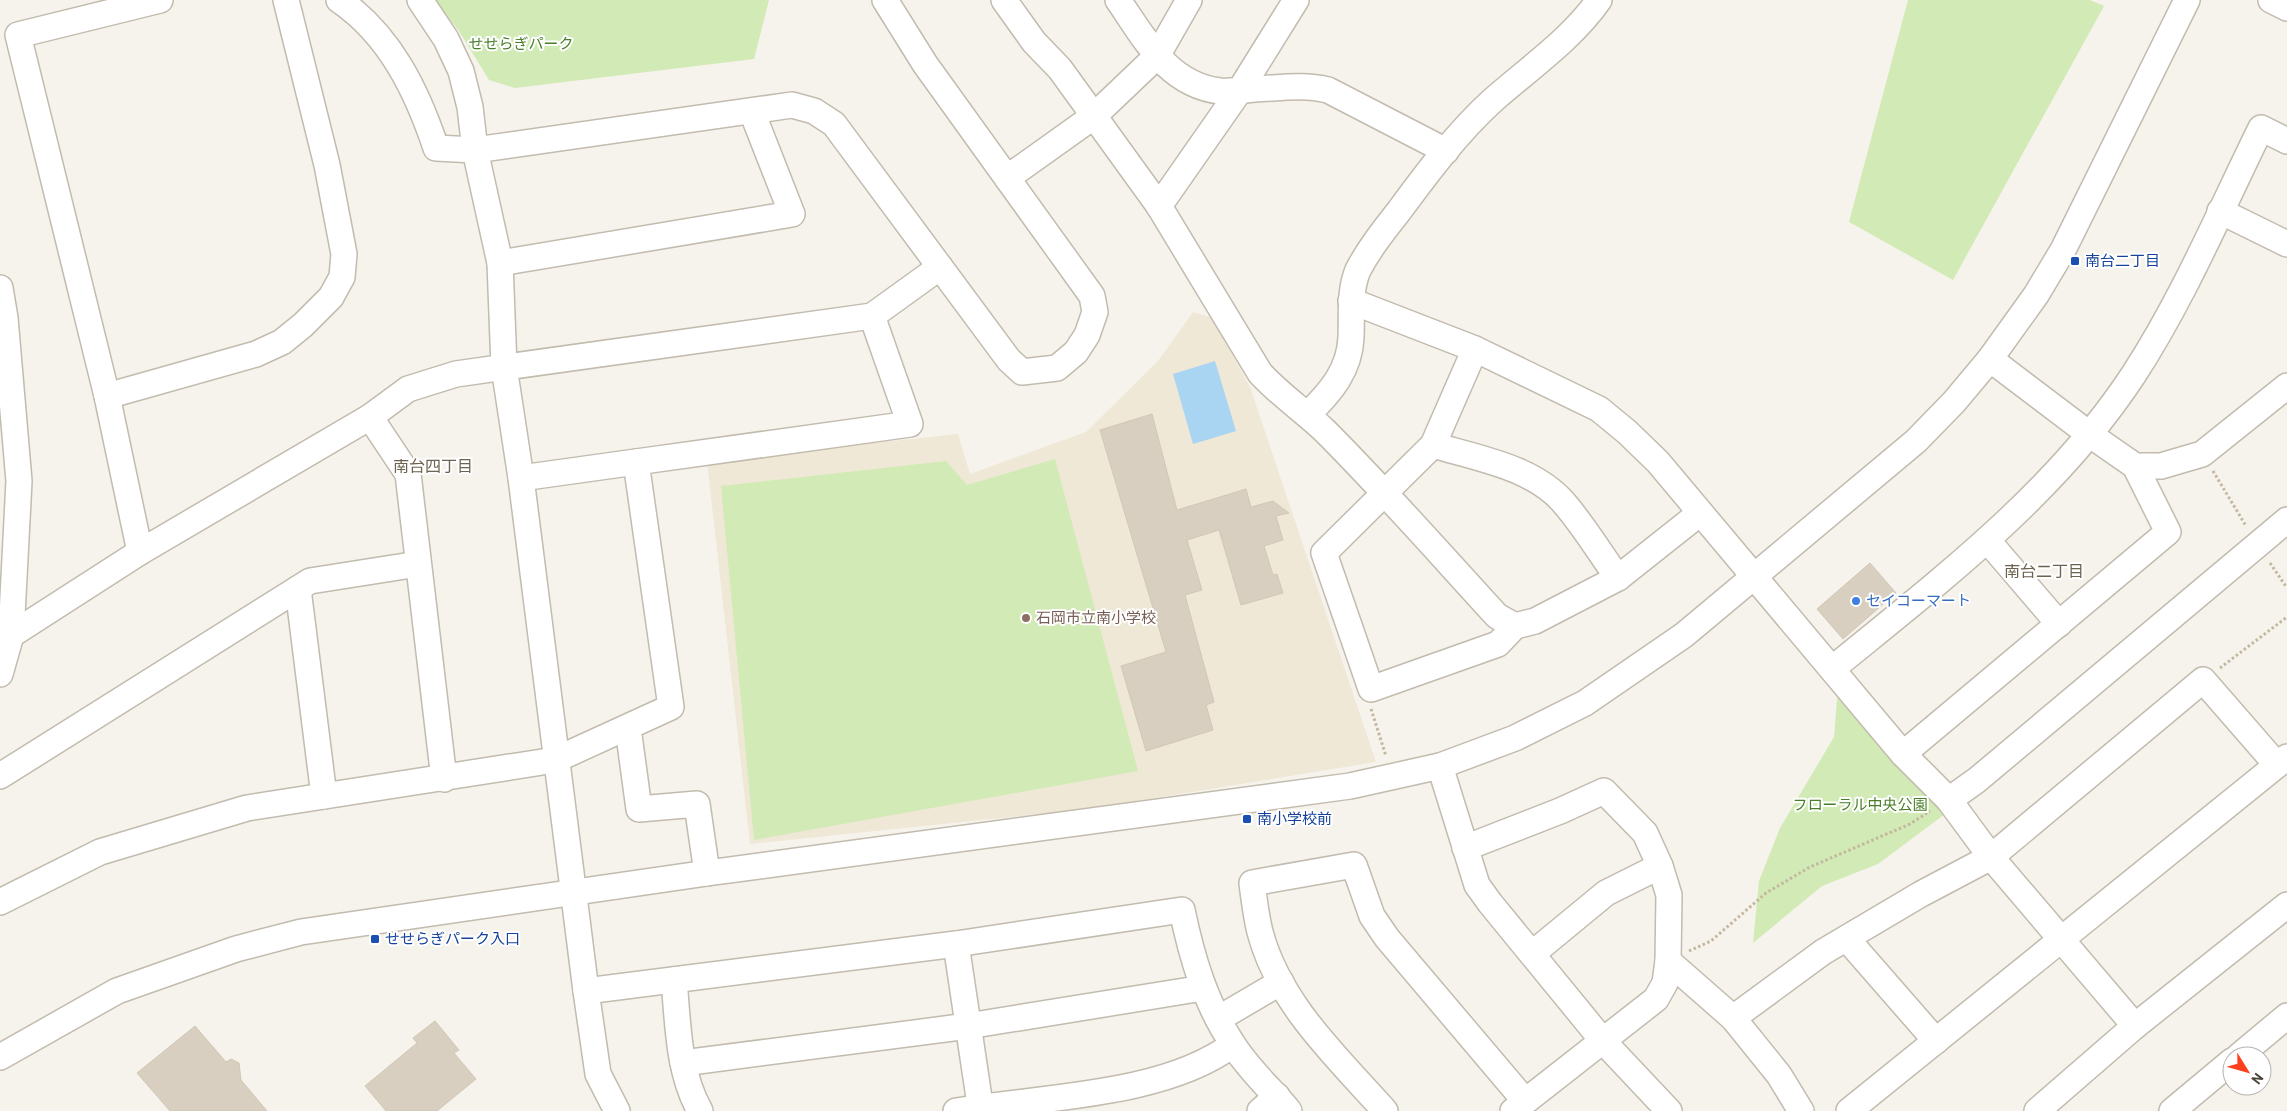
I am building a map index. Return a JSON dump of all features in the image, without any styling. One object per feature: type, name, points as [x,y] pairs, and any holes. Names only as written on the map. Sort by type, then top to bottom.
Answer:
[{"type":"street","points":[[140,552],[107,396],[18,35],[160,0]]},
{"type":"street","points":[[107,396],[256,354],[282,342],[303,325],[331,297],[342,277],[344,254],[328,174],[286,0]]},
{"type":"street","points":[[339,0],[372,29],[402,68],[422,107],[436,148],[475,150],[792,105],[814,111],[834,124],[1009,360],[1022,372],[1057,368],[1076,352],[1087,335],[1094,312],[1092,296],[925,64],[884,0]]},
{"type":"street","points":[[420,0],[446,38],[461,71],[470,107],[475,150],[500,263],[504,367],[521,478],[555,760],[586,991],[598,1074],[618,1111]]},
{"type":"street","points":[[1004,0],[1034,42],[1060,69],[1159,206],[1260,373],[1279,394],[1308,414],[1384,492],[1497,616],[1515,626]]},
{"type":"street","points":[[1118,0],[1157,56],[1175,75],[1195,84],[1221,91],[1309,86],[1328,90],[1446,151]]},
{"type":"street","points":[[1007,178],[1094,116],[1157,56],[1189,0]]},
{"type":"street","points":[[1159,206],[1240,90],[1296,0]]},
{"type":"street","points":[[1308,414],[1331,391],[1346,364],[1351,340],[1351,302],[1357,272],[1373,246],[1414,190],[1446,151],[1490,103],[1556,46],[1599,0]]},
{"type":"street","points":[[0,1057],[117,991],[236,949],[301,932],[707,873],[1204,806],[1393,778],[1440,766],[1515,738],[1585,703],[1684,635],[1916,441],[1954,402],[1990,359],[2036,295],[2063,250],[2187,0]]},
{"type":"street","points":[[2271,0],[2287,8]]},
{"type":"street","points":[[500,263],[792,214],[752,112]]},
{"type":"street","points":[[1832,669],[1988,541],[2046,482],[2088,434],[2134,374],[2174,304],[2261,128],[2287,141]]},
{"type":"street","points":[[2220,211],[2287,244]]},
{"type":"street","points":[[10,635],[140,552],[370,417],[408,389],[456,374],[872,316],[940,266]]},
{"type":"street","points":[[0,288],[5,318],[19,481],[10,635],[0,674]]},
{"type":"street","points":[[1351,302],[1475,349],[1598,409],[1658,462],[1903,754],[1949,800],[1991,857],[2135,1026]]},
{"type":"street","points":[[521,478],[910,424],[872,316]]},
{"type":"street","points":[[1475,349],[1434,445],[1324,553],[1371,689],[1498,644],[1515,626],[1535,621],[1618,578],[1700,513]]},
{"type":"street","points":[[1903,754],[2168,532],[2135,466],[2088,434],[1990,359]]},
{"type":"street","points":[[2135,466],[2161,466],[2202,454],[2287,386]]},
{"type":"street","points":[[370,417],[408,474],[444,779]]},
{"type":"street","points":[[1434,445],[1509,468],[1540,483],[1564,502],[1618,578]]},
{"type":"street","points":[[0,902],[100,852],[247,808],[444,779],[555,760],[671,707],[636,462]]},
{"type":"street","points":[[1949,800],[1977,780],[2287,520]]},
{"type":"street","points":[[1988,541],[2059,624]]},
{"type":"street","points":[[0,776],[310,581],[418,564]]},
{"type":"street","points":[[298,589],[324,796]]},
{"type":"street","points":[[1733,1018],[1824,952],[1921,894],[1991,857],[2203,680],[2282,761],[1850,1111]]},
{"type":"street","points":[[628,728],[639,810],[697,804],[707,873]]},
{"type":"street","points":[[1440,766],[1477,885],[1603,1041],[1669,1111]]},
{"type":"street","points":[[1376,1108],[1297,1011],[1281,982],[1260,932],[1252,883],[1354,865],[1372,916],[1387,938],[1519,1106],[1656,998],[1665,982],[1668,961],[1669,895],[1660,866],[1645,833],[1604,791],[1560,811],[1465,848]]},
{"type":"street","points":[[1532,954],[1606,893],[1660,866]]},
{"type":"street","points":[[2037,1111],[2135,1026],[2287,905]]},
{"type":"street","points":[[586,991],[956,944],[1182,910],[1190,946],[1204,988],[1218,1019],[1232,1045],[1275,1106]]},
{"type":"street","points":[[1847,939],[1936,1041]]},
{"type":"street","points":[[956,944],[968,1026],[972,1110],[1144,1085],[1216,1057],[1232,1045]]},
{"type":"street","points":[[1668,961],[1733,1018],[1779,1075],[1801,1111]]},
{"type":"street","points":[[674,980],[683,1064],[691,1096],[700,1111]]},
{"type":"street","points":[[1218,1019],[1281,982]]},
{"type":"street","points":[[683,1064],[968,1026],[1204,988]]},
{"type":"street","points":[[2251,1046],[2287,1016]]},
{"type":"street","points":[[2172,1111],[2222,1070]]},
{"type":"path","points":[[2202,454],[2287,588]]},
{"type":"path","points":[[2203,680],[2287,617]]},
{"type":"path","points":[[1371,689],[1369,701],[1393,778]]},
{"type":"path","points":[[1668,961],[1711,941],[1766,893],[1810,867],[1910,824],[1949,800]]},
{"type":"shaded area","name":"石岡市立南小学校","points":[[1193,312],[1212,318],[1250,387],[1376,762],[1087,809],[750,844],[707,461],[958,434],[970,474],[1086,432],[1158,361]]},
{"type":"green space","name":"せせらぎパーク","points":[[434,0],[769,0],[754,59],[515,88],[489,80],[459,31]]},
{"type":"green space","points":[[1908,0],[2090,0],[2104,6],[1953,280],[1849,222]]},
{"type":"green space","points":[[1055,459],[1138,771],[754,840],[721,486],[946,461],[967,485]]},
{"type":"green space","name":"フローラル中央公園","points":[[1838,688],[1945,814],[1878,864],[1822,886],[1753,943],[1759,881],[1780,828],[1834,737]]},
{"type":"water","points":[[1215,361],[1236,431],[1193,444],[1173,374]]},
{"type":"building","points":[[1152,414],[1177,510],[1246,489],[1251,507],[1273,501],[1289,513],[1276,516],[1283,540],[1264,546],[1273,575],[1277,574],[1283,593],[1241,605],[1219,530],[1187,540],[1202,590],[1185,595],[1214,702],[1206,705],[1213,730],[1146,751],[1121,666],[1166,652],[1100,430]]},
{"type":"building","name":"セイコーマート","points":[[1870,563],[1896,593],[1843,639],[1817,609]]},
{"type":"building","points":[[435,1021],[459,1050],[454,1053],[476,1079],[437,1111],[386,1111],[365,1086],[417,1043],[413,1038]]},
{"type":"building","points":[[195,1026],[226,1062],[231,1059],[239,1063],[241,1080],[267,1111],[170,1111],[137,1073]]},
{"type":"place","name":"南台二丁目","points":[[2075,261]]},
{"type":"place","name":"セイコーマート","points":[[1856,601]]},
{"type":"place","name":"石岡市立南小学校","points":[[1026,618]]},
{"type":"place","name":"南小学校前","points":[[1247,819]]},
{"type":"place","name":"せせらぎパーク入口","points":[[375,939]]},
{"type":"district","name":"南台四丁目","points":[[433,466]]},
{"type":"district","name":"南台二丁目","points":[[2044,571]]}]
